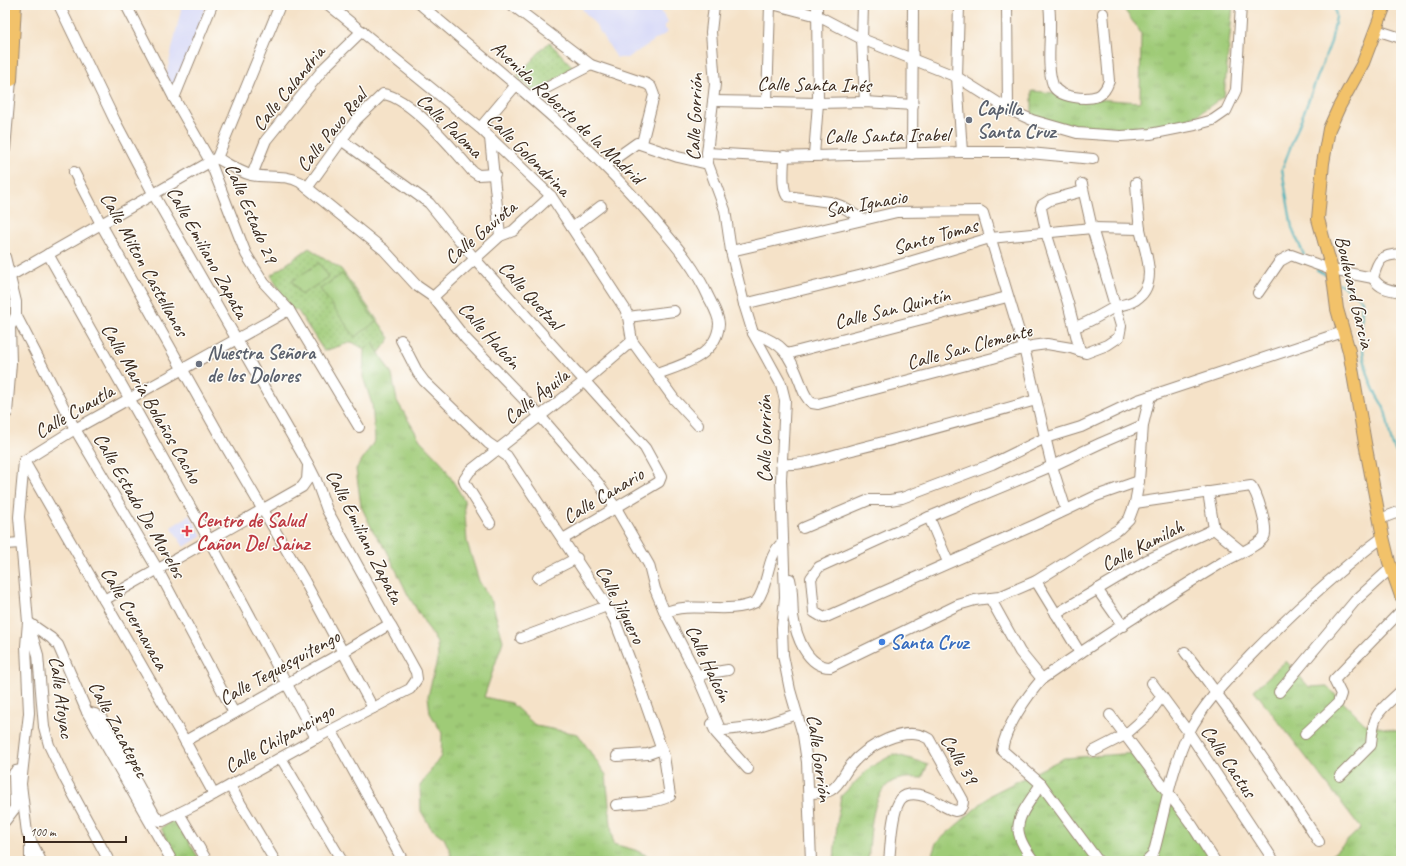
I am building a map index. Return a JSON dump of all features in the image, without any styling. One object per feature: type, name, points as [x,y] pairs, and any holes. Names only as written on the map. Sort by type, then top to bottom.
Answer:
[{"type":"main road","points":[[8,80],[8,67],[15,5]]},
{"type":"main road","name":"Boulevard Garcia","points":[[1385,5],[1363,63],[1329,129],[1323,163],[1318,219],[1332,270],[1337,309],[1349,351],[1383,537],[1391,568],[1401,596]]},
{"type":"street","name":"Calle Emiliano Zapata","points":[[59,5],[115,121],[154,195],[308,464],[316,480],[327,510],[416,672],[417,679],[414,684]]},
{"type":"street","name":"Calle Estado 29","points":[[126,5],[174,98],[214,160],[246,254],[264,284],[289,310],[360,427]]},
{"type":"street","points":[[174,98],[212,5]]},
{"type":"street","points":[[10,276],[214,160],[280,5]]},
{"type":"street","name":"Calle Golondrina","points":[[329,5],[480,128],[551,196],[625,309],[628,317],[632,341],[674,399],[698,425]]},
{"type":"street","name":"Avenida Roberto de la Madrid","points":[[421,5],[531,96],[606,165],[680,249],[696,271],[719,322],[714,338],[699,357],[690,362],[657,374]]},
{"type":"street","points":[[512,5],[591,65],[652,87],[654,95],[642,143]]},
{"type":"street","name":"Calle Gorrión","points":[[714,5],[711,32],[715,70],[707,153],[708,164],[725,210],[731,252],[753,333],[781,384],[785,400],[781,464],[784,570],[783,654],[785,671],[803,735],[810,793],[811,861]]},
{"type":"street","points":[[767,101],[770,5]]},
{"type":"street","points":[[776,5],[818,16],[862,39],[957,77],[1008,109],[1032,120],[1077,133],[1121,136],[1150,134],[1195,125],[1213,120],[1226,111],[1236,90],[1241,5]]},
{"type":"street","points":[[814,155],[818,103],[817,5]]},
{"type":"street","points":[[863,5],[862,39],[865,102]]},
{"type":"street","points":[[912,5],[912,154]]},
{"type":"street","points":[[959,5],[957,77],[962,152]]},
{"type":"street","points":[[1007,5],[1008,109]]},
{"type":"street","points":[[1049,5],[1052,20],[1050,68],[1052,83],[1060,93],[1066,96],[1098,96],[1106,88],[1109,81],[1103,12]]},
{"type":"street","points":[[1376,30],[1401,38]]},
{"type":"street","name":"Calle Calandria","points":[[252,175],[266,140],[325,67],[362,31]]},
{"type":"street","points":[[531,96],[591,65]]},
{"type":"street","points":[[5,149],[8,80]]},
{"type":"street","points":[[480,128],[516,84]]},
{"type":"street","name":"Calle Pavo Real","points":[[307,188],[356,120],[383,94]]},
{"type":"street","name":"Calle Paloma","points":[[383,94],[393,97],[433,128],[472,171],[478,175],[495,174]]},
{"type":"street","name":"Calle Santa Inés","points":[[713,101],[818,103],[865,102],[913,105]]},
{"type":"street","points":[[490,138],[495,174],[500,236]]},
{"type":"street","name":"Calle Quetzal","points":[[341,140],[429,203],[474,258],[645,448],[661,477],[660,480]]},
{"type":"street","points":[[606,165],[633,145],[642,143],[678,157],[708,164]]},
{"type":"street","name":"Calle Santa Isabel","points":[[707,153],[784,156],[1019,152],[1093,159]]},
{"type":"street","points":[[784,156],[784,179],[785,192],[787,196],[830,202],[841,206],[862,219]]},
{"type":"street","name":"Calle Halcón","points":[[214,160],[252,175],[296,180],[307,188],[384,250],[417,286],[433,297],[465,338],[540,416],[585,467],[616,508],[649,565],[655,589],[665,613],[697,675],[720,728],[725,730],[759,726],[797,714]]},
{"type":"street","name":"Calle Milton Castellanos","points":[[74,172],[101,224],[262,511],[304,580],[373,708]]},
{"type":"street","points":[[1074,328],[1088,324],[1116,307],[1138,298],[1147,285],[1149,265],[1140,229],[1136,183]]},
{"type":"street","name":"Calle San Clemente","points":[[753,333],[771,339],[787,354],[795,368],[805,396],[812,403],[818,404],[986,360],[1024,348],[1047,344],[1091,353],[1108,345],[1119,337],[1121,332],[1116,307],[1092,228],[1083,187],[1050,200],[1042,205],[1046,232]]},
{"type":"street","name":"Calle Gaviota","points":[[433,297],[474,258],[500,236],[513,231],[551,196]]},
{"type":"street","points":[[572,228],[601,206]]},
{"type":"street","name":"San Ignacio","points":[[731,252],[862,219],[897,212],[977,210],[983,213],[1007,297],[1024,348],[1052,466],[1066,510]]},
{"type":"street","name":"Santo Tomas","points":[[744,304],[879,271],[990,238],[1092,228],[1140,229]]},
{"type":"street","points":[[1046,232],[1080,351]]},
{"type":"street","name":"Calle María Bolaños Cacho","points":[[48,254],[210,540],[316,738]]},
{"type":"street","points":[[1373,278],[1376,266],[1384,257],[1401,254]]},
{"type":"street","points":[[1258,293],[1280,261],[1291,255],[1332,270],[1373,278],[1384,289],[1401,292]]},
{"type":"street","points":[[5,258],[10,276],[9,287],[16,302],[16,315],[10,327],[11,363],[7,413]]},
{"type":"street","name":"Calle San Quintín","points":[[787,354],[1007,297]]},
{"type":"street","name":"Calle Cuautla","points":[[24,461],[75,429],[289,310]]},
{"type":"street","points":[[628,317],[674,310]]},
{"type":"street","name":"Calle Estado De Morelos","points":[[16,315],[75,429],[158,570],[234,713]]},
{"type":"street","points":[[803,528],[869,500],[890,500],[902,498],[992,464],[1045,438],[1081,427],[1150,396],[1170,391],[1262,357],[1343,332]]},
{"type":"street","name":"Calle Jilguero","points":[[401,340],[418,373],[424,381],[488,443],[506,456],[577,558],[607,606],[628,654],[662,749],[670,796],[664,799],[616,805]]},
{"type":"street","name":"Calle Águila","points":[[490,523],[464,480],[470,471],[585,381],[632,341]]},
{"type":"street","points":[[784,570],[789,577],[791,586],[796,630],[809,656],[822,667],[830,667],[958,605],[999,597],[1036,580],[1119,529],[1129,519],[1135,503],[1139,481],[1143,425],[1150,396]]},
{"type":"street","points":[[781,464],[792,465],[828,457],[922,433],[1036,400]]},
{"type":"street","points":[[1139,481],[1096,496],[824,618],[814,612],[810,578],[819,568],[929,517],[1052,466],[1101,442],[1143,425]]},
{"type":"street","points":[[24,461],[19,516],[28,622],[26,646],[29,713],[21,784],[25,823],[30,840],[41,861]]},
{"type":"street","name":"Calle Cuernavaca","points":[[24,461],[214,794]]},
{"type":"street","points":[[104,600],[262,511],[306,484],[308,464]]},
{"type":"street","name":"Calle Canario","points":[[563,539],[660,480]]},
{"type":"street","points":[[1098,861],[1041,784],[1002,750],[1004,738],[1028,698],[1042,679],[1123,626],[1241,552],[1262,541],[1266,536],[1266,529],[1254,488],[1247,485],[1135,503]]},
{"type":"street","name":"Calle Kamilah","points":[[1056,614],[1147,560],[1214,529],[1208,492]]},
{"type":"street","points":[[1380,520],[1401,511]]},
{"type":"street","points":[[929,517],[948,562]]},
{"type":"street","points":[[1214,529],[1241,552]]},
{"type":"street","points":[[1152,859],[1175,764],[1189,733],[1216,692],[1290,616],[1331,578],[1383,537]]},
{"type":"street","name":"Calle Halcón","points":[[665,613],[678,609],[737,608],[756,602],[765,587],[774,555],[783,542]]},
{"type":"street","points":[[5,544],[21,544]]},
{"type":"street","points":[[538,578],[577,558]]},
{"type":"street","points":[[1278,692],[1355,601],[1391,568]]},
{"type":"street","points":[[1036,580],[1080,653]]},
{"type":"street","points":[[1097,589],[1123,626]]},
{"type":"street","points":[[990,598],[1020,652],[1042,679]]},
{"type":"street","points":[[521,638],[607,606]]},
{"type":"street","points":[[1305,734],[1338,703],[1341,694],[1334,680],[1401,611]]},
{"type":"street","name":"Calle Zacatepec","points":[[28,622],[51,638],[58,645],[87,712],[172,861]]},
{"type":"street","name":"Calle Atoyac","points":[[28,622],[38,655],[44,727],[49,745],[65,779],[109,861]]},
{"type":"street","name":"Calle Tequesquitengo","points":[[185,741],[390,624]]},
{"type":"street","points":[[1185,652],[1263,757],[1320,842]]},
{"type":"street","points":[[697,675],[728,670]]},
{"type":"street","name":"Calle Cactus","points":[[1152,683],[1189,733],[1274,861]]},
{"type":"street","name":"Calle Chilpancingo","points":[[87,712],[95,714],[102,719],[154,814],[160,821],[282,758],[316,738],[404,692],[414,684]]},
{"type":"street","points":[[1340,776],[1371,745],[1372,724],[1379,711],[1401,691]]},
{"type":"street","points":[[1094,751],[1125,735],[1149,714],[1162,696]]},
{"type":"street","points":[[711,710],[711,719],[716,733],[748,769]]},
{"type":"street","points":[[1110,715],[1192,825],[1215,861]]},
{"type":"street","points":[[331,730],[403,861]]},
{"type":"street","name":"Calle 39","points":[[810,793],[831,790],[854,761],[876,744],[891,738],[914,734],[923,735],[929,739],[963,800],[963,805],[961,809],[955,811],[924,796],[915,794],[904,797],[899,801],[896,811],[889,861]]},
{"type":"street","points":[[617,756],[648,754],[662,749]]},
{"type":"street","points":[[282,758],[342,861]]},
{"type":"street","points":[[5,821],[15,808],[14,774],[16,771],[22,770]]},
{"type":"street","points":[[1034,861],[1018,836],[1019,819],[1041,784]]},
{"type":"street","points":[[230,786],[275,861]]},
{"type":"street","points":[[178,813],[208,861]]},
{"type":"street","points":[[30,840],[30,861]]},
{"type":"shaded area","points":[[182,5],[206,7],[174,99],[166,76]]},
{"type":"shaded area","points":[[587,5],[602,5],[605,9],[606,5],[657,5],[668,22],[664,27],[668,32],[627,58],[617,58],[595,24],[582,9]]},
{"type":"shaded area","name":"Centro de Salud Cañon Del Sainz","points":[[190,515],[202,536],[184,547],[171,527]]},
{"type":"green space","points":[[1121,5],[1233,5],[1224,96],[1182,126],[1090,131],[1032,118],[1032,91],[1056,93],[1064,97],[1140,102],[1141,33]]},
{"type":"green space","points":[[549,42],[574,68],[535,92],[517,76]]},
{"type":"green space","points":[[309,248],[341,269],[390,338],[379,353],[373,343],[364,349],[352,342],[324,351],[298,311],[289,308],[271,275]]},
{"type":"green space","points":[[319,263],[329,277],[301,295],[292,281]]},
{"type":"green space","points":[[342,274],[376,322],[355,337],[320,289]]},
{"type":"green space","points":[[373,343],[392,375],[397,401],[420,440],[442,463],[464,500],[467,542],[479,581],[492,602],[503,641],[484,697],[511,703],[536,726],[578,734],[606,775],[613,844],[635,850],[659,861],[448,861],[451,853],[444,838],[431,828],[421,811],[420,786],[441,756],[442,733],[430,713],[428,696],[438,656],[437,643],[408,595],[386,549],[373,531],[361,506],[356,469],[375,440],[372,404],[363,377],[364,349]]},
{"type":"green space","points":[[1286,661],[1309,687],[1327,686],[1365,724],[1401,732],[1401,861],[1325,861],[1361,828],[1254,690]]},
{"type":"green space","points":[[1137,753],[1218,861],[930,861],[936,843],[992,794],[1064,758]]},
{"type":"green space","points":[[894,754],[928,764],[922,778],[900,779],[890,783],[882,791],[877,801],[871,826],[868,861],[834,861],[841,796],[871,767]]},
{"type":"green space","points":[[175,819],[198,857],[193,861],[178,861],[161,828]]},
{"type":"waterway","points":[[1304,255],[1292,228],[1282,169],[1331,42],[1336,17],[1335,5]]},
{"type":"waterway","points":[[1317,270],[1326,275]]},
{"type":"waterway","points":[[1339,283],[1362,300],[1362,345],[1366,368],[1369,379],[1385,411],[1391,442],[1401,460]]},
{"type":"place","name":"Capilla Santa Cruz","points":[[969,120]]},
{"type":"place","name":"Nuestra Señora de los Dolores","points":[[199,364]]},
{"type":"place","name":"Centro de Salud Cañon Del Sainz","points":[[187,531]]},
{"type":"place","name":"Santa Cruz","points":[[882,642]]}]
